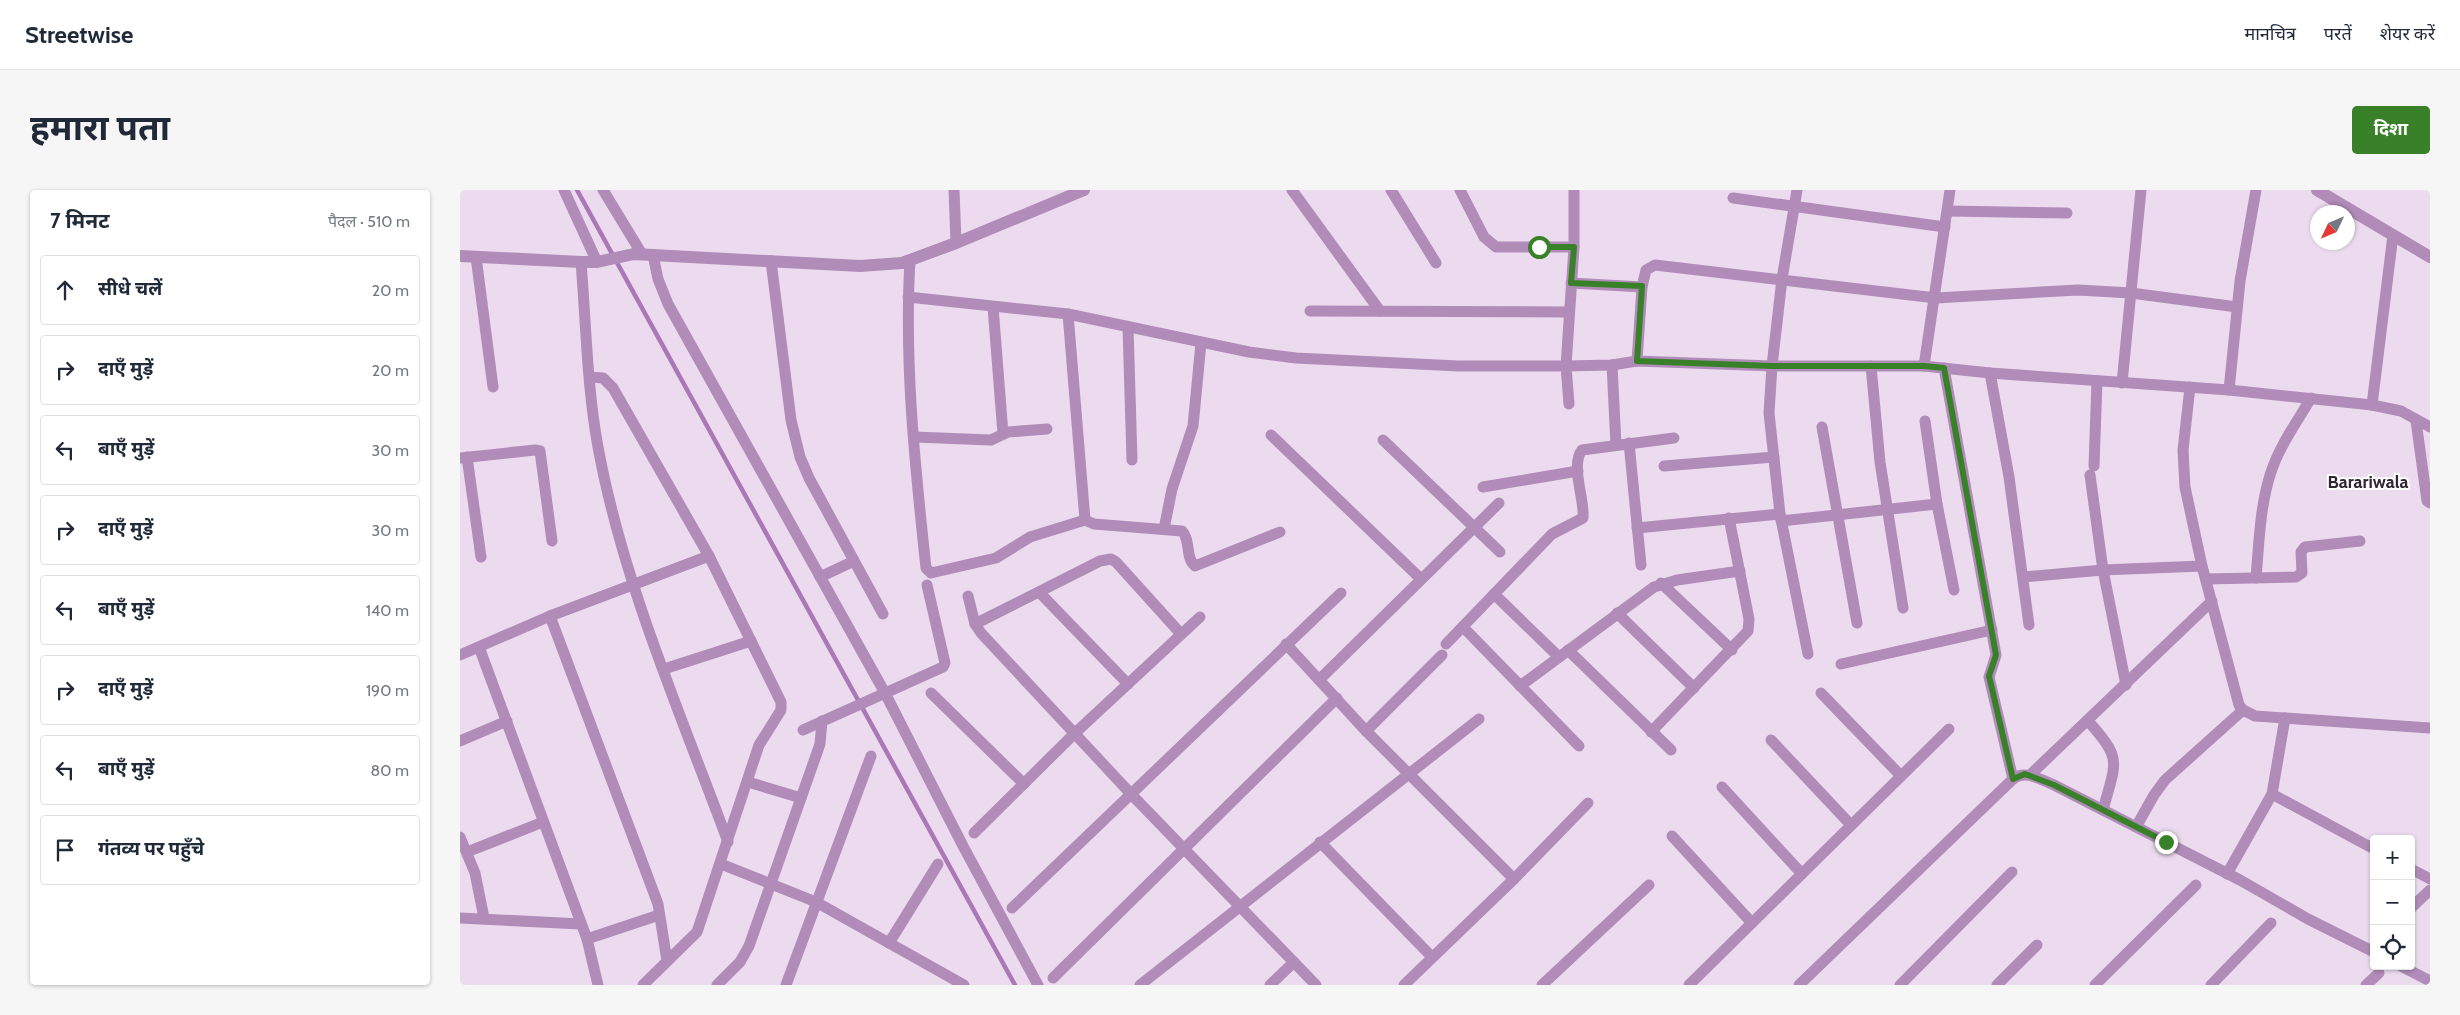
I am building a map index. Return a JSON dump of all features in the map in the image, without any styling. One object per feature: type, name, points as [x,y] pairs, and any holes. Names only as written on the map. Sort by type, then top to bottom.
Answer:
[{"type":"street","points":[[564,190],[602,261]]},
{"type":"street","points":[[603,190],[658,279],[668,304],[820,577],[1038,985]]},
{"type":"street","points":[[954,190],[956,243]]},
{"type":"street","points":[[460,256],[581,262],[602,261],[643,254],[860,266],[902,263],[956,243],[1084,190]]},
{"type":"street","points":[[1292,190],[1380,311]]},
{"type":"street","points":[[1391,190],[1436,264]]},
{"type":"street","points":[[1460,190],[1484,237],[1496,247],[1574,247]]},
{"type":"street","points":[[1569,404],[1566,366],[1574,247],[1574,190]]},
{"type":"street","points":[[1797,190],[1782,279],[1772,366],[1769,414],[1780,517],[1808,654]]},
{"type":"street","points":[[1924,366],[1936,298],[1950,190]]},
{"type":"street","points":[[2122,383],[2141,190]]},
{"type":"street","points":[[2229,390],[2236,307],[2256,190]]},
{"type":"street","points":[[2317,190],[2430,257]]},
{"type":"street","points":[[1733,198],[1795,208],[1945,227]]},
{"type":"street","points":[[1948,211],[2066,213]]},
{"type":"street","points":[[2372,405],[2393,235]]},
{"type":"street","points":[[476,257],[493,387]]},
{"type":"street","points":[[910,260],[908,298],[914,437],[926,568],[931,573],[996,558],[1030,536],[1085,520],[1094,524],[1164,529],[1184,533],[1191,561],[1195,566],[1280,532]]},
{"type":"street","points":[[771,261],[794,439],[809,478],[883,614]]},
{"type":"street","points":[[581,262],[598,449],[632,584],[728,842]]},
{"type":"street","points":[[1637,361],[1642,286],[1646,270],[1654,265],[1936,298],[2078,290],[2131,293],[2236,307]]},
{"type":"street","points":[[1571,283],[1642,286]]},
{"type":"street","points":[[908,298],[1068,314],[1268,354],[1362,362],[1458,366],[1612,365],[1637,361],[1772,366],[1924,366],[1990,373],[2229,390],[2372,405],[2396,409],[2430,427]]},
{"type":"street","points":[[993,307],[1003,434]]},
{"type":"street","points":[[1310,311],[1569,312]]},
{"type":"street","points":[[1068,314],[1085,520]]},
{"type":"street","points":[[1128,327],[1132,460]]},
{"type":"street","points":[[1164,529],[1168,501],[1193,426],[1201,342]]},
{"type":"street","points":[[1612,365],[1616,445]]},
{"type":"street","points":[[1870,366],[1879,455],[1903,608]]},
{"type":"street","points":[[1944,368],[1996,657],[1989,671],[1989,676],[2013,779]]},
{"type":"street","points":[[1990,373],[2029,625]]},
{"type":"street","points":[[590,377],[603,378],[613,388],[709,556],[778,696],[781,710],[761,740],[697,932],[643,985]]},
{"type":"street","points":[[2097,381],[2092,471],[2103,570],[2126,685]]},
{"type":"street","points":[[2190,387],[2183,469],[2202,566],[2239,705],[2243,710],[2255,716],[2430,728]]},
{"type":"street","points":[[2256,578],[2263,508],[2270,473],[2282,447],[2311,398]]},
{"type":"street","points":[[2416,420],[2427,501],[2430,503]]},
{"type":"street","points":[[1925,421],[1937,504],[1954,590]]},
{"type":"street","points":[[1822,427],[1857,622]]},
{"type":"street","points":[[914,437],[991,440],[1003,434],[1016,431],[1047,429]]},
{"type":"street","points":[[1271,435],[1421,579]]},
{"type":"street","points":[[1446,644],[1552,534],[1583,518],[1578,471],[1578,458],[1582,450],[1674,438]]},
{"type":"street","points":[[1383,440],[1500,552]]},
{"type":"street","points":[[1629,443],[1641,565]]},
{"type":"street","points":[[481,557],[464,458],[535,450],[540,452],[552,541]]},
{"type":"street","points":[[1664,466],[1774,457]]},
{"type":"street","points":[[1483,487],[1578,471]]},
{"type":"street","points":[[1319,680],[1499,503]]},
{"type":"street","points":[[1637,528],[1729,518],[1838,514],[1937,504]]},
{"type":"street","points":[[1652,732],[1743,638],[1749,626],[1729,518]]},
{"type":"street","points":[[2206,579],[2296,576],[2302,573],[2301,552],[2305,548],[2360,541]]},
{"type":"street","points":[[460,655],[550,616],[709,556]]},
{"type":"street","points":[[975,624],[1100,561],[1111,559],[1116,562],[1181,634]]},
{"type":"street","points":[[820,577],[854,560]]},
{"type":"street","points":[[2023,577],[2103,570],[2202,566]]},
{"type":"street","points":[[1520,686],[1617,613],[1661,583],[1740,571]]},
{"type":"street","points":[[1661,583],[1732,650]]},
{"type":"street","points":[[803,730],[938,669],[945,663],[927,585]]},
{"type":"street","points":[[1039,592],[1128,684]]},
{"type":"street","points":[[1012,908],[1341,593]]},
{"type":"street","points":[[1494,594],[1558,657]]},
{"type":"street","points":[[968,596],[975,624],[1074,734],[1316,985]]},
{"type":"street","points":[[2030,775],[2212,601]]},
{"type":"street","points":[[1617,613],[1694,688]]},
{"type":"street","points":[[550,616],[653,891],[667,962]]},
{"type":"street","points":[[974,833],[1074,734],[1200,617]]},
{"type":"street","points":[[1462,627],[1579,746]]},
{"type":"street","points":[[1840,664],[1992,630]]},
{"type":"street","points":[[664,669],[751,641]]},
{"type":"street","points":[[1286,644],[1366,730],[1514,879]]},
{"type":"street","points":[[479,647],[587,939],[598,985]]},
{"type":"street","points":[[1568,650],[1671,750]]},
{"type":"street","points":[[1366,730],[1442,656]]},
{"type":"street","points":[[1821,692],[1901,776]]},
{"type":"street","points":[[931,693],[1024,784]]},
{"type":"street","points":[[1053,978],[1336,698]]},
{"type":"street","points":[[2136,827],[2154,794],[2165,780],[2243,710]]},
{"type":"street","points":[[2228,874],[2272,794],[2285,718]]},
{"type":"street","points":[[1140,985],[1242,907],[1320,842],[1410,774],[1478,719]]},
{"type":"street","points":[[460,741],[507,721]]},
{"type":"street","points":[[717,985],[745,954],[820,744],[822,721]]},
{"type":"street","points":[[2088,721],[2106,741],[2114,757],[2113,773],[2103,810]]},
{"type":"street","points":[[1689,985],[1949,729]]},
{"type":"street","points":[[1771,740],[1851,825]]},
{"type":"street","points":[[786,985],[871,756]]},
{"type":"street","points":[[1799,985],[2020,774],[2030,775],[2103,810],[2228,874],[2308,920],[2370,950]]},
{"type":"street","points":[[748,782],[801,798]]},
{"type":"street","points":[[1722,787],[1802,874]]},
{"type":"street","points":[[2272,794],[2370,847]]},
{"type":"street","points":[[1404,985],[1514,879],[1588,803]]},
{"type":"street","points":[[467,852],[543,822]]},
{"type":"street","points":[[1672,836],[1752,922]]},
{"type":"street","points":[[460,837],[480,891],[484,918]]},
{"type":"street","points":[[1320,842],[1432,957]]},
{"type":"street","points":[[721,864],[771,882],[816,902],[964,985]]},
{"type":"street","points":[[889,943],[938,864]]},
{"type":"street","points":[[2415,871],[2430,879]]},
{"type":"street","points":[[1900,985],[2012,872]]},
{"type":"street","points":[[1542,985],[1649,885]]},
{"type":"street","points":[[2096,985],[2196,885]]},
{"type":"street","points":[[2415,904],[2430,890]]},
{"type":"street","points":[[587,939],[659,915]]},
{"type":"street","points":[[460,918],[581,924]]},
{"type":"street","points":[[2211,985],[2271,923]]},
{"type":"street","points":[[1997,985],[2037,945]]},
{"type":"street","points":[[1270,985],[1294,962]]},
{"type":"street","points":[[2409,970],[2430,981]]},
{"type":"street","points":[[2366,985],[2379,973]]},
{"type":"waterway","points":[[577,190],[1015,985]]},
{"type":"district","name":"Barariwala","points":[[2368,482]]},
{"type":"route","points":[[1539,247],[1574,247],[1571,283],[1642,286],[1637,361],[1772,366],[1924,366],[1944,368],[1996,655],[1989,671],[1989,676],[2013,779],[2020,774],[2030,775],[2054,785],[2166,842]]}]
